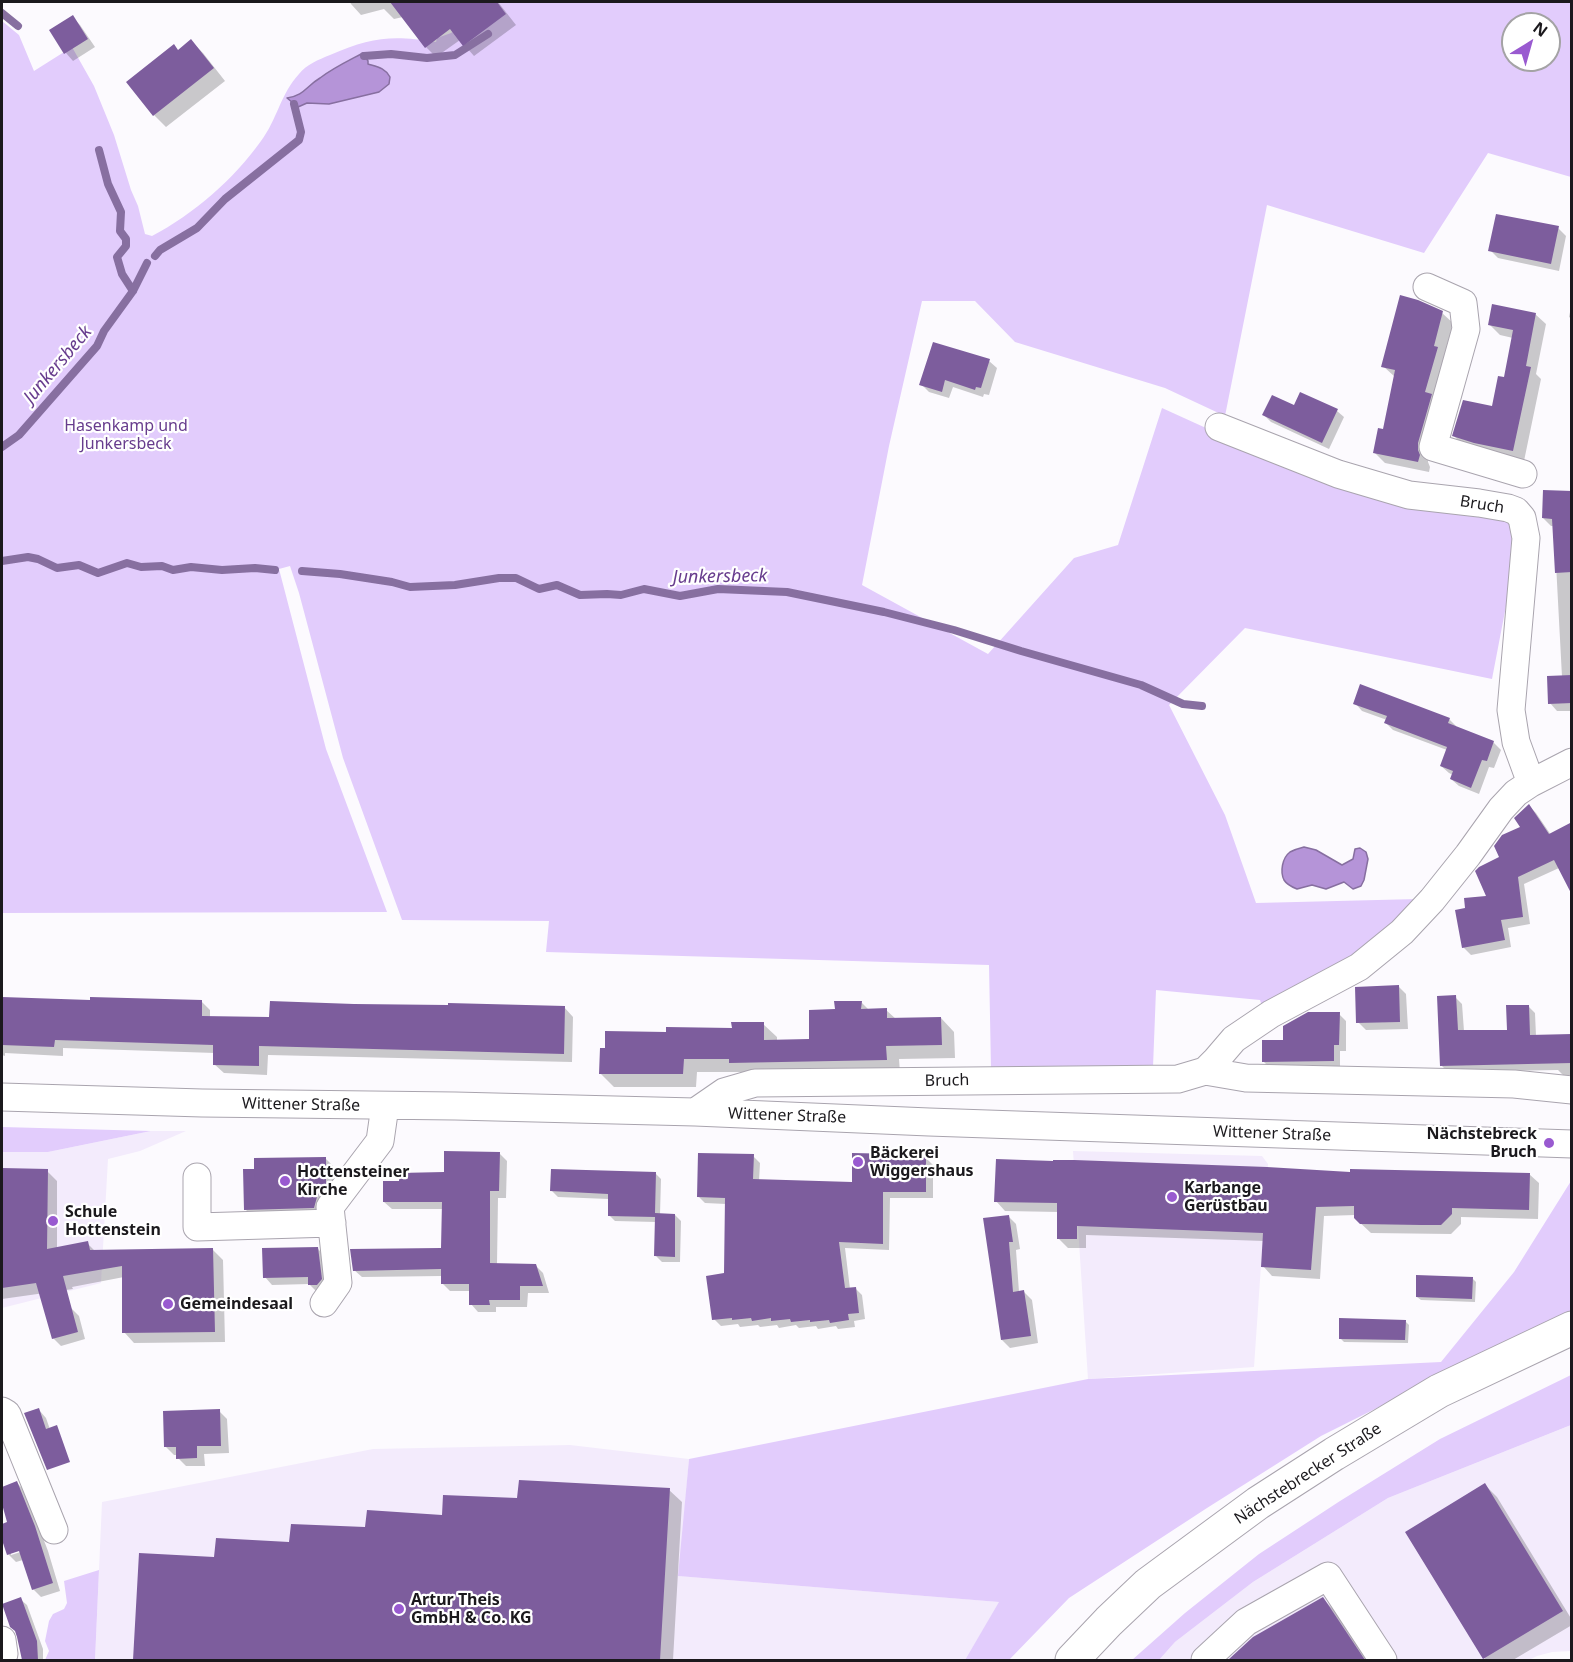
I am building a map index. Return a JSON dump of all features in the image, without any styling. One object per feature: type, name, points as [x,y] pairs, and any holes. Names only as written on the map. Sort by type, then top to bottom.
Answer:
[{"type":"main road","name":"Nächstebrecker Straße","points":[[1072,1660],[1148,1584],[1258,1503],[1439,1391],[1572,1328]]},
{"type":"street","points":[[1427,286],[1463,303],[1466,329],[1433,447],[1523,474]]},
{"type":"street","name":"Bruch","points":[[1219,427],[1338,474],[1409,495],[1479,503],[1516,511],[1522,518],[1526,538],[1511,710],[1516,742],[1531,783]]},
{"type":"street","points":[[1205,1071],[1234,1039],[1271,1014],[1359,967],[1402,932],[1432,900],[1501,809],[1516,793],[1572,762]]},
{"type":"street","name":"Bruch","points":[[695,1112],[724,1092],[755,1083],[1178,1079],[1205,1071],[1246,1078],[1514,1084],[1572,1090]]},
{"type":"street","name":"Wittener Straße","points":[[2,1097],[695,1112],[1572,1144]]},
{"type":"street","points":[[324,1303],[338,1283],[330,1207],[380,1141],[386,1106]]},
{"type":"street","points":[[197,1177],[197,1227],[332,1224]]},
{"type":"street","points":[[2,1411],[7,1414],[54,1530]]},
{"type":"street","points":[[1205,1660],[1246,1622],[1328,1576],[1383,1660]]},
{"type":"shaded area","points":[[363,53],[368,64],[378,67],[390,77],[389,84],[379,92],[329,104],[307,103],[298,107],[287,98],[301,93],[330,71]]},
{"type":"shaded area","points":[[1304,847],[1316,850],[1342,865],[1353,859],[1355,849],[1360,848],[1366,852],[1368,859],[1361,886],[1353,889],[1344,882],[1326,889],[1312,885],[1297,889],[1288,885],[1283,877],[1284,861],[1290,852]]},
{"type":"shaded area","name":"Schule Hottenstein","points":[[151,1131],[186,1131],[140,1151],[108,1159],[101,1283],[2,1308],[2,1152],[48,1152]]},
{"type":"shaded area","points":[[1073,1151],[1262,1156],[1268,1164],[1254,1367],[1088,1379]]},
{"type":"shaded area","points":[[1571,1425],[1571,1651],[1552,1652],[1529,1660],[1159,1660],[1175,1642],[1253,1582],[1388,1498]]},
{"type":"shaded area","points":[[570,1445],[689,1459],[679,1576],[1000,1602],[965,1660],[95,1660],[102,1502],[373,1449]]},
{"type":"green space","name":"Hasenkamp und Junkersbeck","points":[[491,2],[1571,2],[1571,177],[1488,153],[1424,253],[1267,205],[1225,416],[1165,388],[1015,342],[975,301],[922,301],[889,446],[862,585],[988,654],[1074,558],[1118,545],[1162,408],[1217,433],[1513,523],[1515,559],[1492,679],[1245,628],[1169,705],[1225,815],[1256,903],[1418,899],[1362,953],[1263,1009],[1260,1000],[1156,990],[1153,1067],[991,1069],[989,965],[546,952],[549,921],[402,920],[343,758],[290,566],[279,569],[326,749],[387,912],[2,913],[2,21],[19,35],[34,71],[72,47],[94,86],[114,135],[145,234],[152,236],[198,206],[238,169],[266,133],[293,81],[309,65],[370,41],[394,38],[436,42],[437,38],[451,33],[462,24],[472,29]]},
{"type":"green space","points":[[2,1127],[151,1131],[48,1152],[2,1152]]},
{"type":"green space","points":[[1571,1181],[1571,1311],[1321,1436],[1069,1598],[1009,1660],[965,1660],[999,1602],[678,1576],[689,1459],[1088,1379],[1441,1362],[1514,1272]]},
{"type":"green space","points":[[1571,1375],[1571,1425],[1388,1498],[1253,1582],[1175,1642],[1159,1660],[1132,1660],[1185,1613],[1259,1554],[1340,1501],[1440,1439]]},
{"type":"green space","points":[[99,1570],[95,1660],[45,1660],[49,1651],[45,1641],[49,1621],[53,1614],[64,1609],[67,1603],[64,1581]]},
{"type":"building","points":[[390,2],[497,2],[506,14],[463,46],[450,29],[425,48]]},
{"type":"building","points":[[73,15],[88,39],[64,54],[49,30]]},
{"type":"building","points":[[191,39],[214,68],[153,116],[126,82],[174,44],[178,50]]},
{"type":"building","points":[[1496,214],[1559,226],[1551,264],[1488,251]]},
{"type":"building","points":[[1400,295],[1443,311],[1434,346],[1438,347],[1425,392],[1432,394],[1418,443],[1420,455],[1418,462],[1373,453],[1378,428],[1383,429],[1395,370],[1381,367]]},
{"type":"building","points":[[1492,304],[1536,313],[1526,366],[1531,367],[1513,451],[1452,436],[1463,400],[1492,406],[1498,376],[1504,377],[1513,330],[1488,325]]},
{"type":"building","points":[[933,342],[990,359],[981,388],[976,387],[975,390],[945,380],[942,392],[919,385]]},
{"type":"building","points":[[1300,392],[1338,409],[1322,443],[1262,415],[1272,395],[1294,405]]},
{"type":"building","points":[[1543,490],[1572,491],[1572,572],[1555,573],[1552,519],[1542,518]]},
{"type":"building","points":[[1572,675],[1572,703],[1548,704],[1547,676]]},
{"type":"building","points":[[1360,684],[1450,718],[1448,723],[1494,741],[1487,761],[1482,760],[1471,788],[1450,779],[1453,771],[1440,766],[1447,747],[1384,723],[1387,716],[1353,704]]},
{"type":"building","points":[[1529,804],[1549,834],[1572,822],[1572,895],[1554,860],[1518,877],[1523,917],[1501,920],[1505,940],[1462,948],[1455,910],[1465,908],[1464,898],[1486,896],[1475,871],[1499,857],[1494,846],[1502,835],[1520,827],[1514,818]]},
{"type":"building","points":[[1399,985],[1400,1022],[1356,1023],[1355,987]]},
{"type":"building","points":[[1456,995],[1458,1030],[1507,1030],[1506,1005],[1529,1005],[1530,1035],[1572,1034],[1572,1063],[1440,1066],[1437,996]]},
{"type":"building","points":[[2,997],[202,1000],[202,1016],[269,1017],[270,1001],[565,1006],[564,1054],[259,1046],[259,1066],[213,1065],[213,1045],[55,1040],[54,1047],[2,1045]]},
{"type":"building","points":[[834,1001],[862,1001],[861,1009],[887,1008],[887,1018],[941,1017],[942,1045],[886,1046],[887,1060],[729,1063],[729,1059],[684,1059],[683,1074],[599,1074],[600,1048],[605,1048],[605,1031],[666,1032],[666,1027],[732,1028],[731,1022],[764,1022],[764,1040],[809,1039],[809,1010],[835,1009]]},
{"type":"building","points":[[1308,1012],[1340,1012],[1339,1045],[1334,1045],[1334,1061],[1262,1062],[1262,1040],[1283,1040],[1283,1026]]},
{"type":"building","points":[[444,1151],[500,1152],[499,1191],[490,1191],[490,1263],[536,1264],[543,1286],[520,1286],[520,1300],[489,1300],[490,1305],[469,1305],[469,1284],[441,1284],[441,1269],[353,1271],[350,1249],[441,1248],[442,1202],[383,1202],[383,1181],[399,1181],[399,1173],[444,1172]]},
{"type":"building","points":[[698,1153],[754,1154],[753,1179],[852,1182],[852,1153],[926,1157],[926,1192],[883,1192],[883,1244],[839,1242],[845,1288],[856,1287],[859,1313],[848,1314],[849,1320],[830,1323],[829,1320],[771,1321],[771,1318],[752,1321],[751,1318],[712,1320],[706,1276],[724,1273],[725,1198],[697,1197]]},
{"type":"building","name":"Hottensteiner Kirche","points":[[326,1157],[326,1186],[317,1197],[314,1208],[244,1210],[243,1169],[254,1169],[254,1158]]},
{"type":"building","points":[[996,1159],[1267,1167],[1350,1172],[1350,1169],[1530,1173],[1529,1210],[1452,1208],[1452,1214],[1441,1225],[1421,1225],[1360,1224],[1354,1218],[1354,1206],[1316,1207],[1311,1270],[1261,1267],[1263,1233],[1077,1226],[1077,1239],[1057,1239],[1057,1203],[994,1202]]},
{"type":"building","points":[[2,1168],[48,1169],[47,1249],[88,1241],[90,1250],[213,1248],[215,1332],[122,1333],[122,1266],[63,1276],[78,1332],[52,1339],[36,1283],[2,1288]]},
{"type":"building","points":[[551,1169],[656,1172],[655,1213],[675,1214],[675,1257],[654,1256],[655,1217],[608,1216],[608,1194],[550,1191]]},
{"type":"building","points":[[1009,1215],[1013,1242],[1009,1242],[1013,1292],[1024,1290],[1031,1336],[1001,1340],[983,1218]]},
{"type":"building","points":[[318,1247],[322,1279],[317,1285],[308,1285],[308,1277],[263,1278],[262,1248]]},
{"type":"building","points":[[1416,1275],[1473,1277],[1472,1299],[1416,1297]]},
{"type":"building","points":[[1339,1318],[1406,1320],[1405,1340],[1339,1339]]},
{"type":"building","points":[[39,1408],[46,1429],[57,1425],[70,1462],[47,1470],[24,1413]]},
{"type":"building","points":[[220,1409],[221,1446],[197,1446],[197,1458],[176,1459],[176,1447],[164,1447],[163,1411]]},
{"type":"building","name":"Artur Theis GmbH & Co. KG","points":[[519,1480],[670,1488],[660,1660],[133,1660],[139,1553],[214,1557],[216,1538],[289,1542],[291,1524],[365,1527],[367,1510],[442,1515],[443,1495],[517,1498]]},
{"type":"building","points":[[17,1481],[35,1526],[53,1583],[32,1590],[19,1551],[7,1555],[2,1540],[2,1524],[7,1522],[2,1504],[2,1487]]},
{"type":"building","points":[[1485,1483],[1563,1611],[1483,1659],[1405,1532]]},
{"type":"building","points":[[21,1597],[37,1641],[38,1660],[22,1660],[15,1631],[10,1627],[2,1604]]},
{"type":"building","points":[[1323,1597],[1365,1660],[1228,1660],[1253,1637]]},
{"type":"waterway","points":[[2,13],[18,26]]},
{"type":"waterway","name":"Junkersbeck","points":[[364,56],[391,54],[427,58],[455,55],[488,34]]},
{"type":"waterway","name":"Junkersbeck","points":[[155,256],[160,250],[197,228],[225,199],[299,140],[301,132],[294,104]]},
{"type":"waterway","points":[[99,150],[108,184],[121,212],[120,231],[126,239],[126,246],[117,257],[122,274],[133,291]]},
{"type":"waterway","name":"Junkersbeck","points":[[2,447],[19,435],[97,346],[104,331],[133,291],[147,263]]},
{"type":"waterway","points":[[2,561],[28,557],[57,568],[79,565],[98,573],[127,563],[141,567],[162,566],[173,570],[191,567],[222,570],[255,568],[275,570]]},
{"type":"waterway","name":"Junkersbeck","points":[[302,571],[340,574],[410,587],[455,585],[499,578],[516,578],[539,589],[557,585],[580,595],[621,595],[644,589],[680,596],[718,589],[787,592],[884,612],[954,630],[1141,685],[1183,704],[1202,706]]},
{"type":"place","name":"Nächstebreck Bruch","points":[[1549,1143]]},
{"type":"place","name":"Bäckerei Wiggershaus","points":[[858,1162]]},
{"type":"place","name":"Hottensteiner Kirche","points":[[285,1181]]},
{"type":"place","name":"Karbange Gerüstbau","points":[[1172,1197]]},
{"type":"place","name":"Schule Hottenstein","points":[[53,1221]]},
{"type":"place","name":"Gemeindesaal","points":[[168,1304]]},
{"type":"place","name":"Artur Theis GmbH & Co. KG","points":[[399,1609]]}]
